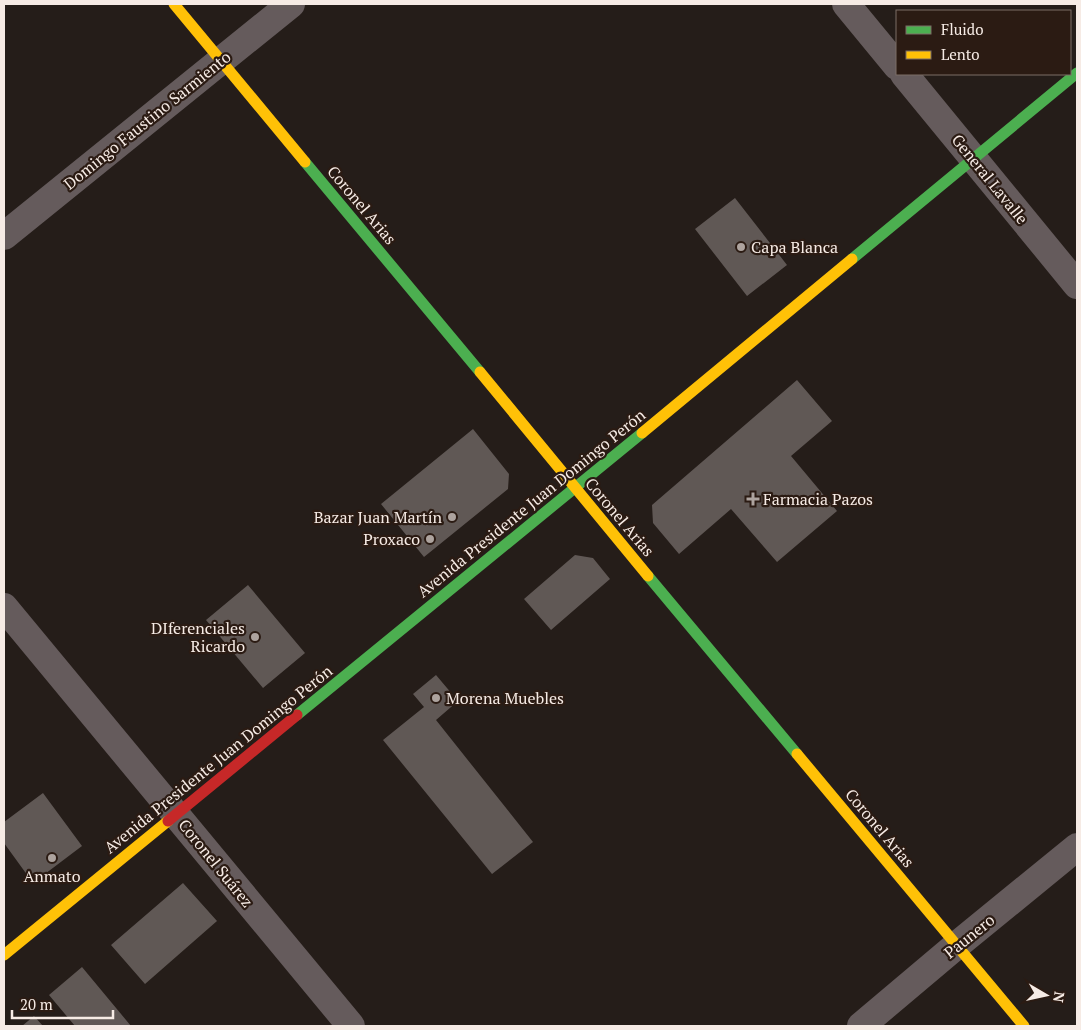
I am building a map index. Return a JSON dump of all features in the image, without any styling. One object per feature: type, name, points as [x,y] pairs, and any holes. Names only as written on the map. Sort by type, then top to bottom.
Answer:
[{"type":"main road","name":"Coronel Arias","points":[[174,4],[574,488],[1024,1026]]},
{"type":"main road","name":"Avenida Presidente Juan Domingo Perón","points":[[4,955],[1077,73]]},
{"type":"street","name":"Domingo Faustino Sarmiento","points":[[4,236],[290,4]]},
{"type":"street","points":[[846,4],[896,65]]},
{"type":"street","name":"General Lavalle","points":[[905,75],[1077,285]]},
{"type":"street","name":"Coronel Suárez","points":[[4,607],[350,1026]]},
{"type":"street","name":"Paunero","points":[[861,1026],[1077,847]]},
{"type":"building","name":"Capa Blanca","points":[[735,198],[787,265],[747,296],[695,229]]},
{"type":"building","name":"Farmacia Pazos","points":[[797,380],[832,421],[791,456],[837,511],[777,562],[731,509],[679,554],[653,523],[652,505]]},
{"type":"building","points":[[473,429],[509,474],[508,489],[424,557],[381,504]]},
{"type":"building","points":[[575,555],[593,558],[610,579],[551,630],[524,599]]},
{"type":"building","name":"DIferenciales Ricardo","points":[[248,585],[305,653],[263,688],[206,620]]},
{"type":"building","points":[[436,675],[458,701],[436,720],[533,842],[492,874],[383,740],[424,707],[413,694]]},
{"type":"building","points":[[43,793],[82,846],[33,883],[4,843],[4,822]]},
{"type":"building","points":[[183,883],[217,921],[145,984],[111,945]]},
{"type":"building","points":[[82,967],[131,1026],[75,1026],[49,995]]},
{"type":"building","points":[[34,1016],[43,1026],[22,1026]]},
{"type":"traffic: fast","points":[[852,259],[1077,73]]},
{"type":"traffic: fast","points":[[305,162],[480,372]]},
{"type":"traffic: fast","points":[[297,715],[642,433]]},
{"type":"traffic: fast","points":[[648,576],[797,754]]},
{"type":"traffic: slow","points":[[174,4],[305,162]]},
{"type":"traffic: slow","points":[[642,433],[852,259]]},
{"type":"traffic: slow","points":[[480,372],[648,576]]},
{"type":"traffic: slow","points":[[797,754],[1024,1026]]},
{"type":"traffic: slow","points":[[4,955],[168,821]]},
{"type":"traffic: jam","points":[[168,821],[297,715]]},
{"type":"place","name":"Capa Blanca","points":[[741,247]]},
{"type":"place","name":"Farmacia Pazos","points":[[753,499]]},
{"type":"place","name":"Bazar Juan Martín","points":[[452,517]]},
{"type":"place","name":"Proxaco","points":[[430,539]]},
{"type":"place","name":"DIferenciales Ricardo","points":[[255,637]]},
{"type":"place","name":"Morena Muebles","points":[[436,698]]},
{"type":"place","name":"Anmato","points":[[52,858]]}]
